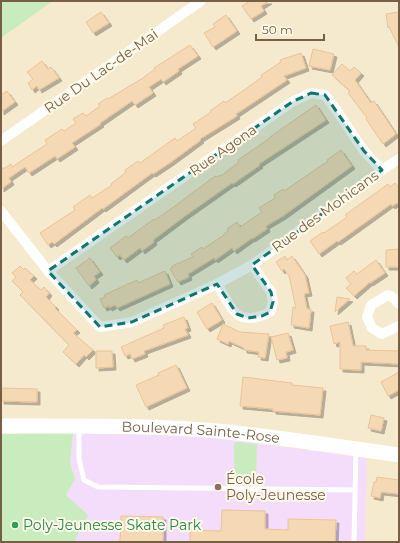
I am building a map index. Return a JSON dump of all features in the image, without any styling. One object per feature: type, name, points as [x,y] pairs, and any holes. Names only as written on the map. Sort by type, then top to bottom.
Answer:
[{"type":"street","name":"Rue Du Lac-de-Mai","points":[[1,141],[201,1]]},
{"type":"street","name":"Rue Agona","points":[[48,271],[292,102],[311,93],[325,95],[364,151],[382,170]]},
{"type":"street","name":"Rue des Mohicans","points":[[1,211],[48,271],[100,327],[132,322],[217,284],[252,265],[399,159]]},
{"type":"street","points":[[217,284],[237,314],[248,318],[262,316],[270,312],[273,302],[271,292],[252,265]]},
{"type":"street","points":[[399,304],[394,298],[388,295],[371,305],[367,317],[372,328],[382,334],[399,326]]},
{"type":"street","name":"Boulevard Sainte-Rose","points":[[1,426],[79,426],[228,432],[399,455]]},
{"type":"lane","points":[[79,426],[79,459],[84,480],[98,488],[355,490]]},
{"type":"lane","points":[[354,542],[356,449]]},
{"type":"highlighted area","points":[[311,93],[325,95],[364,151],[382,170],[252,265],[271,292],[273,302],[270,312],[262,316],[248,318],[237,314],[217,284],[132,322],[100,327],[48,271],[292,102]]},
{"type":"shaded area","points":[[53,1],[399,1],[399,542],[1,542],[1,38]]},
{"type":"shaded area","name":"École Poly-Jeunesse","points":[[73,433],[210,437],[367,458],[365,542],[74,542],[88,515],[66,495],[75,479],[70,463]]},
{"type":"green space","points":[[1,1],[53,1],[1,38]]},
{"type":"green space","points":[[73,433],[70,463],[75,479],[66,495],[88,515],[74,542],[1,542],[1,434]]},
{"type":"green space","points":[[234,442],[257,444],[256,481],[234,481]]},
{"type":"building","points":[[250,1],[269,1],[261,6],[264,11],[251,19],[242,6]]},
{"type":"building","points":[[101,12],[109,23],[93,33],[86,22]]},
{"type":"building","points":[[399,12],[399,47],[389,27],[388,28],[386,14]]},
{"type":"building","points":[[226,15],[237,31],[213,47],[204,33],[215,27],[213,24]]},
{"type":"building","points":[[190,45],[198,56],[178,69],[179,71],[163,82],[161,79],[149,87],[153,93],[135,105],[132,101],[100,123],[101,124],[72,143],[75,147],[57,159],[55,156],[29,173],[25,167],[9,178],[11,182],[1,189],[1,166],[3,169],[11,164],[12,167],[47,144],[45,140],[62,129],[64,131],[76,123],[73,119],[83,113],[86,116],[100,106],[98,104],[143,78],[155,69],[154,68]]},
{"type":"building","points":[[313,49],[334,54],[330,70],[309,66]]},
{"type":"building","points":[[301,53],[306,68],[284,76],[287,80],[236,114],[237,116],[200,139],[201,140],[171,162],[153,174],[152,173],[103,209],[102,208],[54,244],[52,242],[48,245],[40,233],[75,210],[73,207],[90,195],[92,198],[112,185],[111,184],[126,172],[125,170],[138,161],[140,163],[175,138],[177,141],[196,128],[193,124],[224,101],[225,103],[262,77],[261,75],[281,62],[280,60]]},
{"type":"building","points":[[42,61],[48,69],[51,67],[59,78],[39,90],[37,86],[32,90],[28,83],[33,79],[27,72]]},
{"type":"building","points":[[342,64],[350,71],[354,67],[361,73],[355,80],[371,103],[374,101],[396,134],[383,144],[366,119],[367,118],[348,93],[350,91],[332,75]]},
{"type":"building","points":[[7,91],[15,102],[1,112],[1,95]]},
{"type":"building","points":[[316,105],[326,120],[259,164],[260,165],[233,184],[232,183],[185,216],[153,240],[154,242],[142,251],[140,248],[124,260],[120,255],[117,257],[110,248],[126,236],[128,238],[154,219],[155,220],[215,176],[222,175],[239,162],[238,160]]},
{"type":"building","points":[[341,150],[352,166],[283,216],[266,226],[267,229],[234,251],[232,248],[215,260],[214,258],[188,274],[189,277],[178,282],[170,269],[172,266],[193,257],[191,254],[202,247],[203,249],[224,235],[228,231],[227,229],[237,222],[240,227],[262,212],[259,208],[275,198],[274,195],[283,189],[284,191],[328,161],[327,160]]},
{"type":"building","points":[[395,183],[399,188],[399,202],[392,206],[391,204],[319,254],[310,241],[347,217],[345,215],[388,184],[390,187]]},
{"type":"building","points":[[399,249],[399,267],[386,267],[386,250]]},
{"type":"building","points":[[285,256],[287,260],[292,256],[305,275],[309,293],[304,294],[307,309],[311,309],[309,328],[291,325],[293,307],[296,308],[289,276],[284,269],[282,271],[276,262]]},
{"type":"building","points":[[90,258],[100,272],[94,276],[96,280],[89,286],[76,268]]},
{"type":"building","points":[[376,260],[385,273],[370,282],[354,296],[346,288],[351,284],[346,278],[354,271],[357,274]]},
{"type":"building","points":[[20,266],[24,270],[25,268],[34,276],[30,280],[41,290],[44,287],[49,293],[46,297],[77,330],[73,333],[93,350],[86,357],[84,355],[76,364],[63,352],[69,345],[20,295],[23,292],[12,281],[16,277],[12,273]]},
{"type":"building","points":[[165,271],[170,284],[117,308],[115,305],[109,308],[109,306],[104,308],[100,299],[105,297],[104,295],[137,280],[138,283]]},
{"type":"building","points":[[337,297],[350,299],[335,312]]},
{"type":"building","points":[[212,303],[222,320],[207,329],[197,312]]},
{"type":"building","points":[[184,317],[188,328],[185,329],[188,335],[144,351],[145,354],[132,359],[130,354],[125,356],[121,347],[164,328],[163,325]]},
{"type":"building","points":[[348,322],[353,346],[366,346],[366,350],[399,351],[399,364],[361,362],[361,370],[340,369],[340,342],[334,344],[330,326]]},
{"type":"building","points":[[223,324],[240,332],[269,334],[265,358],[258,357],[259,352],[244,350],[244,348],[229,341],[228,344],[217,339]]},
{"type":"building","points":[[288,333],[293,350],[286,352],[287,358],[277,360],[271,337]]},
{"type":"building","points":[[96,351],[112,351],[113,367],[96,368]]},
{"type":"building","points":[[176,365],[187,388],[146,407],[136,385],[159,375],[158,373]]},
{"type":"building","points":[[399,372],[399,390],[388,396],[381,382]]},
{"type":"building","points":[[243,377],[292,383],[292,385],[323,388],[320,415],[273,411],[273,409],[240,406]]},
{"type":"building","points":[[1,388],[37,389],[37,402],[1,401]]},
{"type":"building","points":[[371,415],[384,418],[381,431],[368,428]]},
{"type":"building","points":[[377,477],[399,480],[399,494],[381,492],[380,498],[371,496],[374,482],[376,482]]},
{"type":"building","name":"École Poly-Jeunesse","points":[[222,510],[265,511],[265,529],[288,530],[288,519],[336,520],[335,542],[190,542],[190,530],[221,531]]},
{"type":"building","points":[[121,516],[163,517],[163,542],[120,542]]},
{"type":"place","name":"École Poly-Jeunesse","points":[[218,487]]},
{"type":"place","name":"Poly-Jeunesse Skate Park","points":[[15,525]]}]
